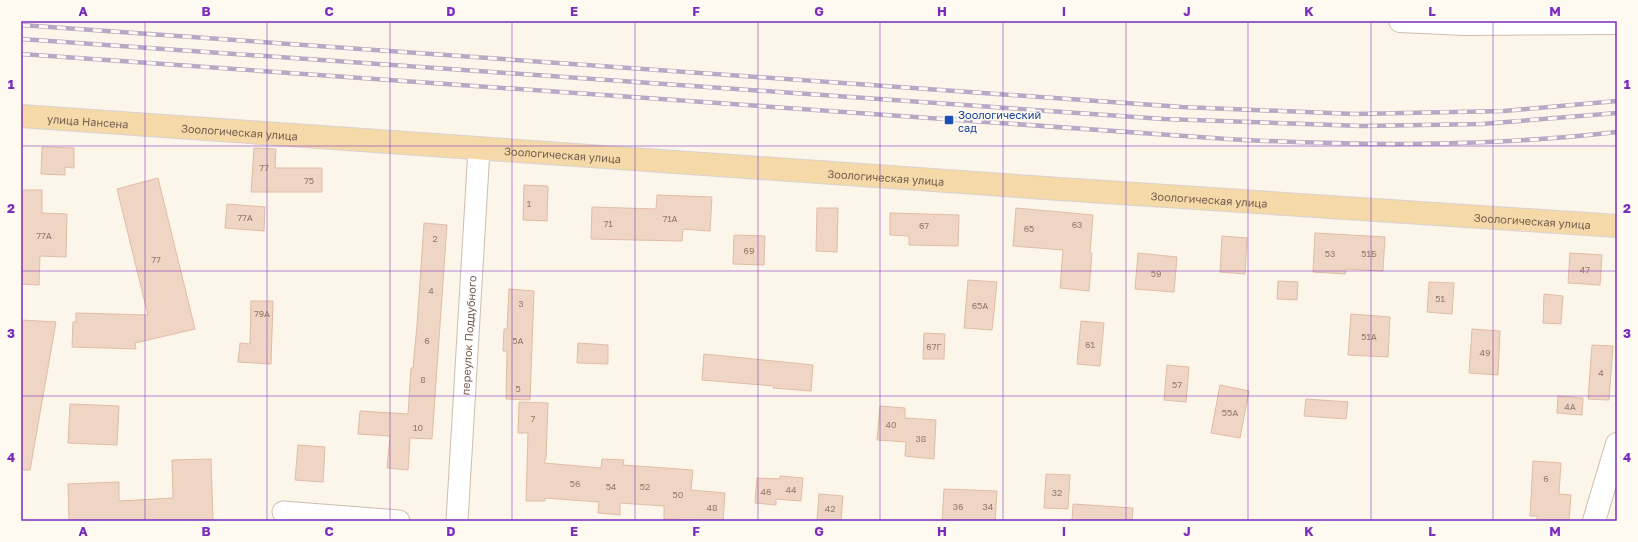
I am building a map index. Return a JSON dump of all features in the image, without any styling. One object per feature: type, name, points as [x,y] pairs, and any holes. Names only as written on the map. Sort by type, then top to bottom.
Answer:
[{"type":"main road","points":[[1400,21],[1465,23],[1617,23]]},
{"type":"main road","name":"улица Нансена","points":[[21,116],[155,126]]},
{"type":"main road","name":"Зоологическая улица","points":[[155,126],[1617,226]]},
{"type":"main road","points":[[1594,521],[1617,444]]},
{"type":"street","name":"переулок Поддубного","points":[[457,521],[479,149]]},
{"type":"street","points":[[283,512],[399,521]]},
{"type":"building","points":[[42,147],[74,148],[74,168],[65,167],[65,175],[41,174]]},
{"type":"building","points":[[254,148],[276,149],[275,168],[322,168],[322,192],[251,192]]},
{"type":"building","points":[[158,178],[195,329],[135,343],[136,349],[72,347],[73,322],[76,322],[76,313],[148,315],[117,189]]},
{"type":"building","points":[[524,185],[548,186],[547,221],[523,220]]},
{"type":"building","points":[[21,190],[42,190],[42,213],[67,214],[66,257],[40,256],[39,285],[21,284]]},
{"type":"building","points":[[657,195],[712,197],[710,231],[683,229],[682,241],[591,239],[592,207],[656,209]]},
{"type":"building","points":[[227,204],[265,207],[264,231],[225,228]]},
{"type":"building","points":[[817,208],[838,208],[837,252],[816,251]]},
{"type":"building","points":[[1016,208],[1093,215],[1089,291],[1060,288],[1063,250],[1013,246]]},
{"type":"building","points":[[890,213],[959,215],[958,246],[909,245],[909,236],[890,235]]},
{"type":"building","points":[[424,223],[447,225],[432,439],[410,438],[408,470],[387,468],[390,436],[358,434],[360,411],[408,414],[411,368],[413,368],[417,325]]},
{"type":"building","points":[[1315,233],[1385,237],[1383,271],[1346,269],[1345,274],[1313,272]]},
{"type":"building","points":[[734,235],[765,236],[764,265],[733,264]]},
{"type":"building","points":[[1222,236],[1247,238],[1245,274],[1220,272]]},
{"type":"building","points":[[1138,253],[1177,257],[1174,292],[1135,289]]},
{"type":"building","points":[[1570,253],[1602,255],[1600,285],[1568,283]]},
{"type":"building","points":[[968,280],[997,282],[992,330],[964,328]]},
{"type":"building","points":[[1278,281],[1298,282],[1297,300],[1277,299]]},
{"type":"building","points":[[1429,282],[1454,283],[1452,314],[1427,312]]},
{"type":"building","points":[[509,289],[534,291],[530,400],[506,399],[507,351],[503,351],[504,329],[507,329]]},
{"type":"building","points":[[1544,294],[1563,296],[1561,324],[1543,323]]},
{"type":"building","points":[[251,301],[273,301],[271,364],[238,362],[240,343],[250,344]]},
{"type":"building","points":[[1351,314],[1390,317],[1388,357],[1348,355]]},
{"type":"building","points":[[21,320],[56,322],[30,470],[21,470]]},
{"type":"building","points":[[1081,321],[1104,323],[1100,366],[1077,364]]},
{"type":"building","points":[[1472,329],[1500,331],[1498,375],[1469,373]]},
{"type":"building","points":[[924,333],[945,334],[944,359],[923,359]]},
{"type":"building","points":[[578,343],[608,345],[608,364],[577,363]]},
{"type":"building","points":[[1592,345],[1613,346],[1609,400],[1588,399]]},
{"type":"building","points":[[704,354],[813,365],[811,391],[773,388],[774,386],[702,380]]},
{"type":"building","points":[[1167,365],[1189,367],[1186,402],[1164,400]]},
{"type":"building","points":[[1220,385],[1249,391],[1240,438],[1211,433]]},
{"type":"building","points":[[1558,396],[1583,398],[1582,415],[1557,413]]},
{"type":"building","points":[[1306,399],[1348,402],[1346,419],[1304,416]]},
{"type":"building","points":[[519,402],[548,403],[546,458],[544,463],[601,468],[602,459],[624,460],[623,465],[693,470],[691,490],[725,493],[723,521],[664,519],[664,506],[620,503],[620,515],[598,513],[599,502],[545,498],[545,501],[526,501],[528,433],[518,433]]},
{"type":"building","points":[[70,404],[119,406],[117,445],[68,443]]},
{"type":"building","points":[[880,406],[905,408],[905,418],[936,420],[934,459],[905,456],[906,442],[877,440]]},
{"type":"building","points":[[298,445],[325,447],[323,482],[295,480]]},
{"type":"building","points":[[211,459],[213,521],[69,521],[68,484],[119,482],[119,501],[173,498],[172,460]]},
{"type":"building","points":[[1533,461],[1561,463],[1559,494],[1571,495],[1569,521],[1537,521],[1537,516],[1530,516]]},
{"type":"building","points":[[1046,474],[1070,475],[1068,509],[1044,508]]},
{"type":"building","points":[[780,476],[803,478],[801,501],[776,499],[776,505],[755,503],[757,478],[780,479]]},
{"type":"building","points":[[944,489],[997,491],[995,521],[942,521]]},
{"type":"building","points":[[819,494],[843,496],[841,521],[817,521]]},
{"type":"building","points":[[1073,504],[1133,508],[1132,521],[1072,521]]},
{"type":"railway","points":[[21,25],[1182,107],[1354,114],[1504,111],[1617,101]]},
{"type":"railway","points":[[21,39],[1164,119],[1362,126],[1482,124],[1617,113]]},
{"type":"railway","points":[[21,54],[1227,139],[1324,143],[1422,144],[1520,140],[1617,132]]},
{"type":"place","name":"Зоологический сад","points":[[949,120]]}]
